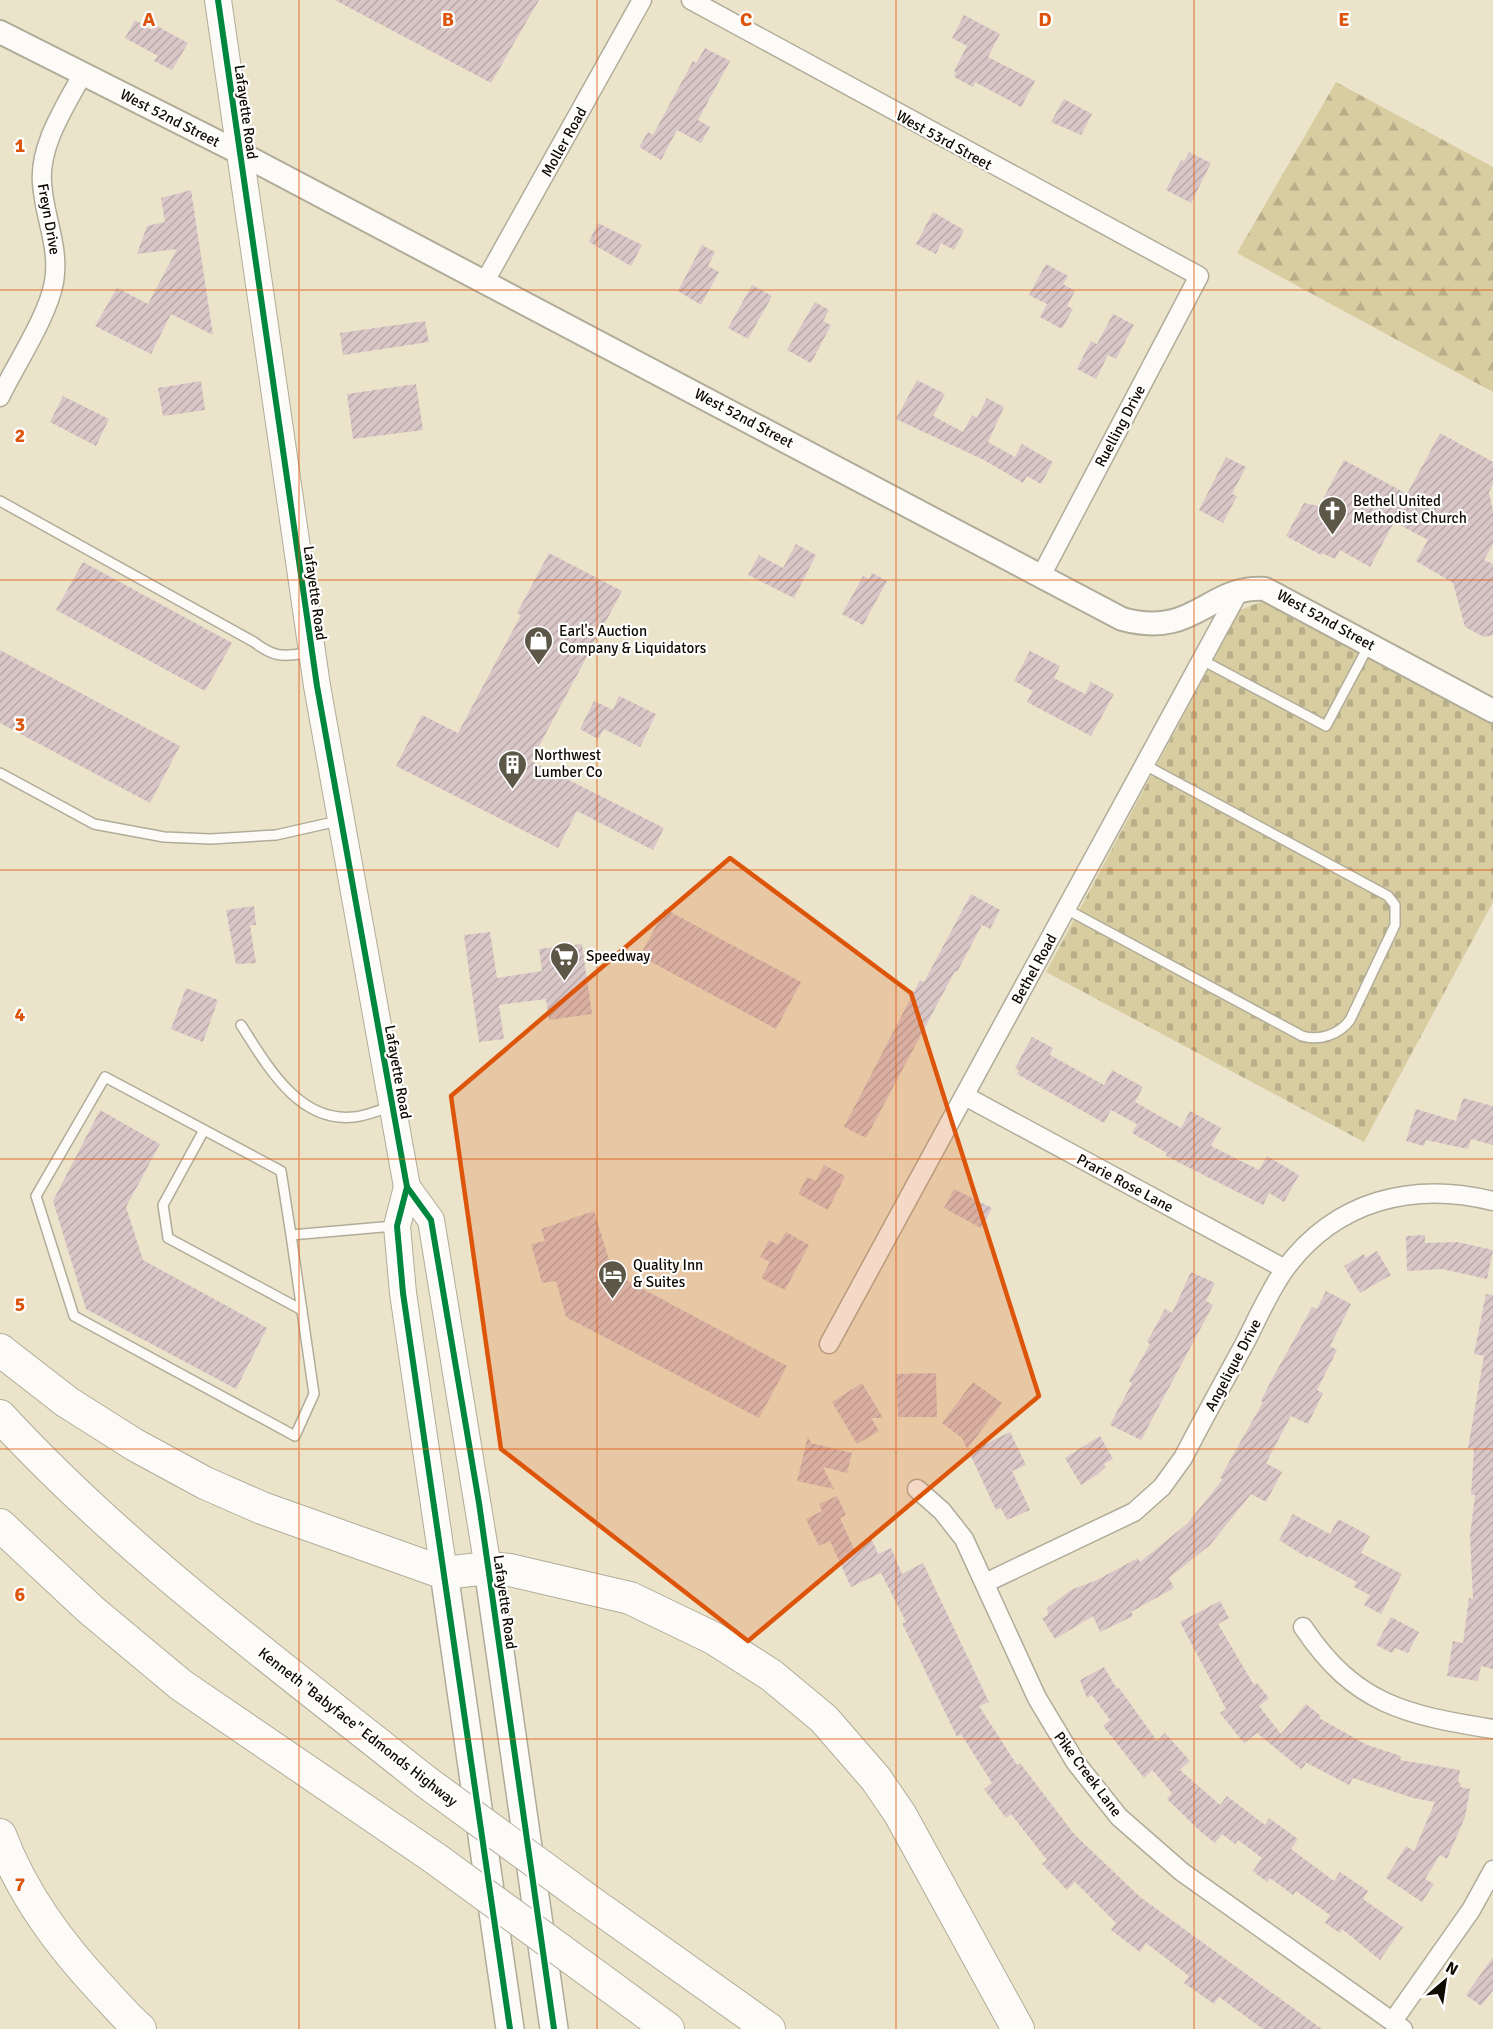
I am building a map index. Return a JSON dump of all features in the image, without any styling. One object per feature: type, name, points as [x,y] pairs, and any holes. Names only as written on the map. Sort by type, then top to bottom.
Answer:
[{"type":"highway","points":[[0,1350],[39,1381],[105,1426],[205,1483],[262,1508],[444,1573],[488,1568],[553,1578],[630,1598],[738,1653],[771,1675],[824,1719],[860,1758],[900,1814],[1018,2029]]},
{"type":"highway","name":"Kenneth \"Babyface\" Edmonds Highway","points":[[0,1416],[35,1454],[153,1563],[425,1781],[769,2029]]},
{"type":"highway","points":[[0,1525],[91,1610],[182,1684],[436,1858],[668,2029]]},
{"type":"highway","points":[[0,1835],[14,1868],[45,1922],[77,1965],[140,2029]]},
{"type":"main road","name":"Lafayette Road","points":[[218,0],[312,653],[407,1187],[397,1226],[403,1293],[510,2029]]},
{"type":"main road","name":"Lafayette Road","points":[[407,1187],[431,1220],[488,1568],[554,2029]]},
{"type":"street","name":"Moller Road","points":[[484,283],[642,0]]},
{"type":"street","name":"West 53rd Street","points":[[691,0],[1199,276]]},
{"type":"street","name":"West 52nd Street","points":[[0,32],[240,153],[1122,619],[1143,625],[1180,621],[1238,592],[1251,589],[1270,590],[1493,711]]},
{"type":"street","name":"Freyn Drive","points":[[0,397],[48,302],[53,284],[56,264],[54,241],[42,185],[42,171],[54,129],[83,73]]},
{"type":"street","name":"Ruelling Drive","points":[[1041,576],[1199,276]]},
{"type":"street","name":"Bethel Road","points":[[829,1344],[1238,592]]},
{"type":"street","name":"Prarie Rose Lane","points":[[965,1096],[1285,1269]]},
{"type":"street","name":"Angelique Drive","points":[[985,1583],[1119,1521],[1141,1507],[1162,1487],[1183,1458],[1285,1269],[1328,1225],[1352,1210],[1377,1200],[1405,1194],[1434,1192],[1493,1201]]},
{"type":"street","name":"Pike Creek Lane","points":[[916,1489],[942,1511],[960,1532],[1054,1729],[1084,1774],[1119,1817],[1152,1849],[1197,1884],[1398,2025]]},
{"type":"street","points":[[1303,1628],[1342,1675],[1390,1706],[1425,1718],[1493,1730]]},
{"type":"street","points":[[1398,2025],[1471,1910],[1493,1870]]},
{"type":"lane","points":[[0,501],[254,642],[270,654],[282,657],[312,653]]},
{"type":"lane","points":[[1202,660],[1326,726],[1370,645]]},
{"type":"lane","points":[[1066,909],[1302,1036],[1323,1037],[1344,1027],[1350,1020],[1395,925],[1395,905],[1388,896],[1145,765]]},
{"type":"lane","points":[[0,773],[94,824],[164,837],[211,838],[276,835],[341,821]]},
{"type":"lane","points":[[241,1025],[267,1065],[287,1090],[307,1106],[333,1117],[355,1117],[393,1107]]},
{"type":"lane","points":[[105,1077],[281,1171],[291,1235],[314,1394],[295,1436],[74,1316],[36,1196],[105,1077]]},
{"type":"lane","points":[[204,1130],[163,1204],[168,1238],[302,1310]]},
{"type":"lane","points":[[291,1235],[397,1226]]},
{"type":"highlighted area","points":[[730,858],[911,993],[1039,1396],[748,1641],[501,1449],[451,1096]]},
{"type":"green space","points":[[1336,82],[1493,167],[1493,392],[1237,253]]},
{"type":"green space","points":[[1263,601],[1493,724],[1493,902],[1364,1142],[1046,972],[1240,610]]},
{"type":"building","points":[[335,0],[539,0],[491,83]]},
{"type":"building","points":[[964,15],[1000,34],[988,57],[1035,81],[1021,107],[975,82],[973,87],[954,77],[956,72],[954,71],[967,46],[952,38]]},
{"type":"building","points":[[135,20],[152,30],[155,25],[188,43],[172,70],[154,61],[158,56],[125,38]]},
{"type":"building","points":[[705,48],[730,61],[698,120],[710,127],[701,143],[677,130],[661,160],[639,147],[648,132],[653,135],[693,61],[696,63]]},
{"type":"building","points":[[1064,99],[1092,114],[1081,135],[1051,122]]},
{"type":"building","points":[[1189,152],[1211,163],[1191,203],[1166,190],[1181,160],[1184,161]]},
{"type":"building","points":[[191,190],[213,335],[171,314],[151,354],[95,326],[117,288],[148,304],[177,249],[137,254],[147,226],[165,222],[161,198]]},
{"type":"building","points":[[933,212],[964,230],[954,250],[941,243],[936,254],[916,244]]},
{"type":"building","points":[[598,223],[642,245],[631,266],[589,242]]},
{"type":"building","points":[[702,245],[715,252],[708,266],[719,272],[701,305],[678,291]]},
{"type":"building","points":[[1046,264],[1068,276],[1063,284],[1075,291],[1067,306],[1073,309],[1062,329],[1040,317],[1047,304],[1029,295]]},
{"type":"building","points":[[752,285],[772,296],[748,339],[728,328]]},
{"type":"building","points":[[815,302],[829,310],[823,321],[831,325],[811,363],[787,350]]},
{"type":"building","points":[[1113,314],[1134,325],[1116,359],[1108,355],[1096,379],[1077,369],[1091,341],[1097,344]]},
{"type":"building","points":[[425,321],[429,342],[343,355],[340,333]]},
{"type":"building","points":[[917,380],[945,394],[933,416],[963,432],[972,415],[977,418],[987,398],[1004,407],[988,442],[1015,457],[1022,444],[1053,462],[1041,484],[1027,476],[1023,483],[984,460],[896,419]]},
{"type":"building","points":[[201,381],[205,410],[163,416],[158,388]]},
{"type":"building","points":[[416,384],[423,430],[353,439],[347,394]]},
{"type":"building","points":[[63,396],[109,419],[96,446],[50,422]]},
{"type":"building","name":"Bethel United Methodist Church","points":[[1440,433],[1493,462],[1493,484],[1489,492],[1493,511],[1493,544],[1484,560],[1493,564],[1493,635],[1484,637],[1465,627],[1453,583],[1416,561],[1428,540],[1394,522],[1370,567],[1340,550],[1335,559],[1322,553],[1321,555],[1286,536],[1304,503],[1319,506],[1344,460],[1407,494]]},
{"type":"building","points":[[1226,457],[1246,467],[1232,494],[1237,496],[1223,523],[1199,510]]},
{"type":"building","points":[[796,544],[816,555],[794,598],[748,575],[759,555],[783,568]]},
{"type":"building","points":[[549,553],[622,591],[531,761],[664,828],[653,850],[577,811],[558,848],[396,766],[422,715],[458,733],[521,615],[517,613]]},
{"type":"building","points":[[83,562],[232,643],[205,691],[56,610]]},
{"type":"building","points":[[872,573],[887,581],[863,625],[842,614],[863,576],[869,579]]},
{"type":"building","points":[[0,650],[180,746],[150,803],[0,723]]},
{"type":"building","points":[[1030,651],[1060,666],[1054,678],[1085,694],[1091,682],[1114,694],[1091,736],[1027,702],[1033,691],[1014,681]]},
{"type":"building","points":[[619,696],[656,714],[640,747],[604,729],[598,739],[580,729],[594,701],[613,710]]},
{"type":"building","points":[[971,894],[1000,910],[990,929],[982,925],[866,1138],[844,1127],[920,980],[924,982]]},
{"type":"building","points":[[254,906],[256,925],[250,925],[256,963],[236,964],[226,910]]},
{"type":"building","points":[[665,909],[801,982],[776,1029],[640,956]]},
{"type":"building","points":[[490,932],[497,978],[542,971],[539,949],[582,944],[592,1014],[549,1020],[546,999],[499,1005],[504,1039],[479,1042],[464,935]]},
{"type":"building","points":[[186,988],[218,1000],[203,1042],[171,1029]]},
{"type":"building","points":[[1032,1037],[1053,1048],[1050,1055],[1104,1085],[1112,1070],[1143,1087],[1135,1102],[1181,1128],[1190,1111],[1221,1128],[1211,1146],[1259,1170],[1267,1156],[1299,1175],[1284,1202],[1269,1193],[1263,1205],[1166,1156],[1167,1153],[1132,1133],[1137,1124],[1111,1110],[1104,1123],[1017,1074],[1019,1070],[1015,1068]]},
{"type":"building","points":[[1463,1098],[1493,1106],[1493,1145],[1471,1139],[1468,1149],[1426,1140],[1424,1146],[1406,1141],[1416,1109],[1456,1121]]},
{"type":"building","points":[[100,1110],[160,1144],[126,1207],[143,1260],[267,1328],[236,1389],[86,1309],[53,1201]]},
{"type":"building","points":[[824,1165],[845,1176],[828,1210],[798,1194],[807,1177],[816,1181]]},
{"type":"building","points":[[954,1189],[992,1208],[981,1228],[944,1208]]},
{"type":"building","name":"Quality Inn & Suites","points":[[594,1211],[613,1273],[787,1366],[759,1418],[566,1317],[556,1281],[542,1283],[531,1244],[545,1241],[541,1229]]},
{"type":"building","points":[[786,1232],[809,1245],[785,1290],[761,1278],[770,1262],[760,1257],[769,1240],[778,1245]]},
{"type":"building","points":[[1425,1235],[1425,1243],[1457,1242],[1493,1250],[1487,1279],[1442,1269],[1407,1271],[1406,1236]]},
{"type":"building","points":[[1377,1251],[1391,1275],[1360,1293],[1344,1266],[1364,1254],[1365,1258]]},
{"type":"building","points":[[1191,1272],[1215,1283],[1206,1301],[1213,1305],[1141,1440],[1110,1425],[1132,1383],[1129,1381],[1150,1344],[1147,1342],[1165,1309],[1172,1313]]},
{"type":"building","points":[[1326,1291],[1351,1304],[1330,1346],[1337,1350],[1317,1390],[1323,1393],[1308,1424],[1291,1416],[1266,1463],[1282,1472],[1266,1502],[1251,1494],[1210,1545],[1169,1578],[1174,1588],[1131,1612],[1133,1616],[1100,1632],[1093,1616],[1055,1639],[1042,1618],[1048,1615],[1047,1608],[1071,1590],[1097,1580],[1138,1558],[1140,1562],[1187,1524],[1223,1479],[1220,1478],[1263,1402],[1261,1401],[1270,1383],[1312,1307],[1317,1309]]},
{"type":"building","points":[[1486,1294],[1493,1295],[1493,1669],[1481,1666],[1478,1681],[1447,1676],[1453,1641],[1463,1643],[1469,1598],[1473,1599],[1470,1536],[1475,1495],[1471,1495],[1474,1449],[1468,1448],[1484,1356],[1474,1354]]},
{"type":"building","points":[[936,1373],[937,1417],[898,1417],[896,1374]]},
{"type":"building","points":[[973,1382],[1002,1403],[967,1449],[962,1438],[942,1423]]},
{"type":"building","points":[[862,1383],[883,1418],[871,1418],[879,1431],[857,1444],[832,1402]]},
{"type":"building","points":[[1010,1432],[1026,1465],[1012,1471],[1030,1510],[1007,1520],[1001,1508],[996,1510],[969,1452]]},
{"type":"building","points":[[808,1436],[811,1443],[852,1453],[847,1473],[823,1467],[834,1489],[797,1481]]},
{"type":"building","points":[[1100,1436],[1113,1459],[1104,1464],[1106,1467],[1098,1474],[1081,1485],[1065,1458]]},
{"type":"building","points":[[837,1496],[846,1515],[840,1518],[854,1549],[872,1540],[878,1554],[891,1548],[902,1574],[923,1563],[989,1702],[979,1706],[1017,1765],[1020,1763],[1074,1834],[1140,1897],[1322,2029],[1263,2029],[1219,1997],[1214,2004],[1184,1983],[1189,1976],[1146,1943],[1140,1952],[1111,1930],[1116,1923],[1075,1882],[1067,1890],[1042,1864],[1047,1860],[1011,1814],[1006,1818],[984,1789],[992,1783],[961,1734],[957,1737],[902,1623],[906,1622],[881,1573],[851,1587],[830,1541],[819,1546],[806,1519],[822,1511],[819,1504]]},
{"type":"building","points":[[1293,1514],[1330,1534],[1338,1519],[1370,1536],[1361,1553],[1402,1574],[1381,1614],[1364,1605],[1370,1595],[1354,1587],[1357,1582],[1309,1556],[1308,1558],[1279,1540]]},
{"type":"building","points":[[1220,1601],[1229,1618],[1218,1624],[1254,1685],[1257,1683],[1269,1698],[1259,1706],[1281,1734],[1306,1704],[1321,1716],[1319,1718],[1367,1745],[1401,1756],[1400,1760],[1460,1770],[1458,1782],[1461,1783],[1460,1787],[1470,1789],[1465,1817],[1447,1859],[1440,1855],[1425,1879],[1434,1884],[1422,1902],[1386,1878],[1406,1846],[1414,1851],[1435,1802],[1413,1798],[1353,1778],[1349,1785],[1303,1761],[1306,1764],[1301,1769],[1257,1733],[1244,1743],[1220,1713],[1226,1709],[1180,1622]]},
{"type":"building","points":[[1391,1617],[1419,1632],[1408,1653],[1395,1648],[1392,1653],[1376,1645]]},
{"type":"building","points":[[1104,1667],[1117,1689],[1119,1688],[1157,1741],[1165,1733],[1190,1761],[1180,1770],[1220,1805],[1227,1796],[1265,1825],[1269,1818],[1298,1839],[1291,1849],[1334,1881],[1340,1872],[1368,1891],[1363,1899],[1403,1927],[1380,1960],[1342,1929],[1340,1933],[1325,1923],[1330,1915],[1296,1891],[1293,1895],[1270,1878],[1267,1882],[1253,1871],[1262,1858],[1238,1840],[1235,1844],[1222,1834],[1215,1843],[1201,1832],[1167,1799],[1172,1793],[1152,1770],[1144,1778],[1103,1726],[1110,1720],[1092,1695],[1087,1698],[1080,1680]]},
{"type":"building","points":[[1493,1957],[1493,1990],[1481,2006],[1466,1995]]},
{"type":"cycle path","points":[[218,0],[317,686],[407,1187],[431,1220],[479,1503],[554,2029]]},
{"type":"cycle path","points":[[407,1187],[397,1226],[403,1293],[510,2029]]},
{"type":"place","name":"Bethel United Methodist Church","points":[[1332,536]]},
{"type":"place","name":"Earl's Auction Company & Liquidators","points":[[538,666]]},
{"type":"place","name":"Northwest Lumber Co","points":[[513,790]]},
{"type":"place","name":"Speedway","points":[[565,982]]},
{"type":"place","name":"Quality Inn & Suites","points":[[612,1300]]}]
